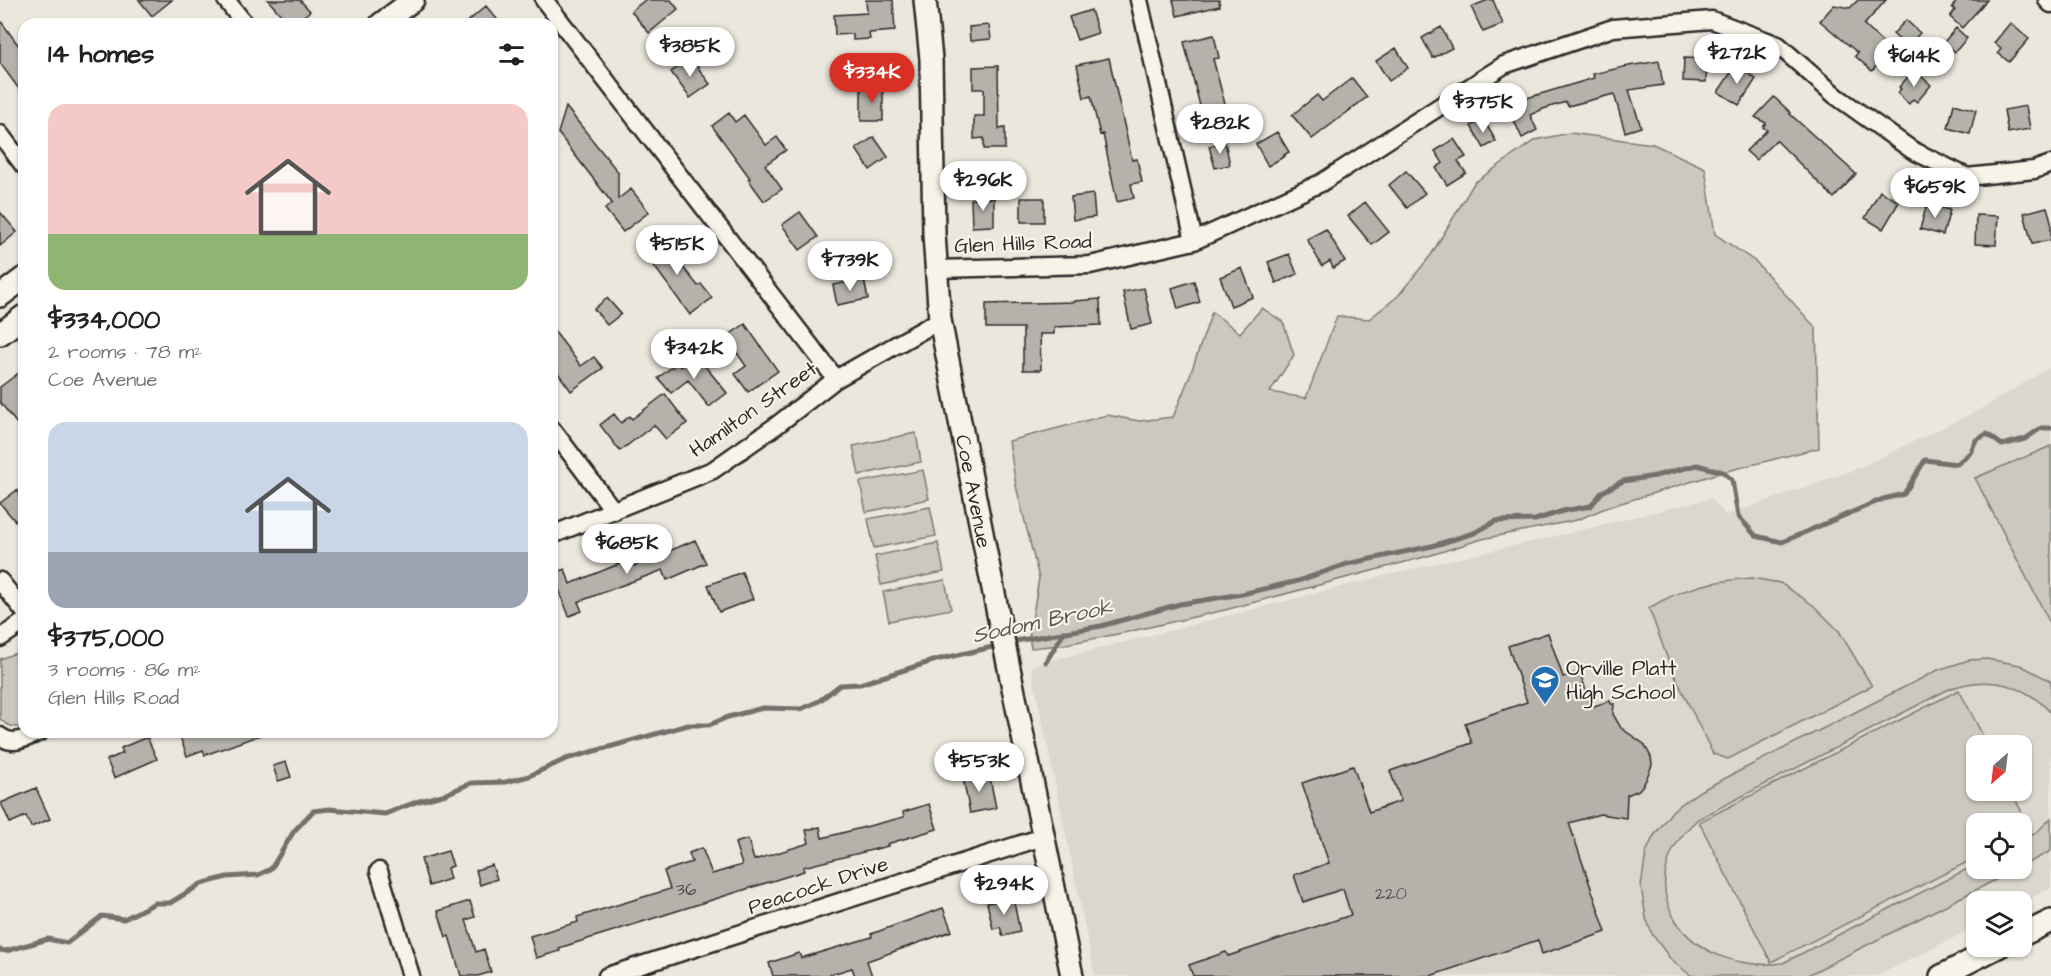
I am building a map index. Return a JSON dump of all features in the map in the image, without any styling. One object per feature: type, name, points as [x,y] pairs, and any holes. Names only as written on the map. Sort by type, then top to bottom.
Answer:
[{"type":"street","points":[[226,0],[240,18]]},
{"type":"street","points":[[389,18],[413,0]]},
{"type":"street","points":[[544,0],[558,18]]},
{"type":"street","name":"Coe Avenue","points":[[925,0],[931,59],[936,269],[940,320],[1072,976]]},
{"type":"street","points":[[1139,0],[1194,241]]},
{"type":"street","points":[[2047,0],[2051,4]]},
{"type":"street","points":[[558,18],[836,379]]},
{"type":"street","name":"Glen Hills Road","points":[[936,269],[1090,265],[1194,241],[1321,183],[1504,65],[1613,28],[1712,20],[1778,45],[1836,96],[1912,150],[1967,177],[2034,170],[2051,164]]},
{"type":"street","points":[[0,134],[18,158]]},
{"type":"street","points":[[0,296],[18,282]]},
{"type":"street","points":[[0,334],[18,320]]},
{"type":"street","name":"Hamilton Street","points":[[558,533],[713,470],[777,425],[836,379],[940,320]]},
{"type":"street","points":[[558,437],[614,511]]},
{"type":"street","points":[[0,581],[18,604]]},
{"type":"street","points":[[0,638],[18,625]]},
{"type":"street","points":[[0,736],[4,740],[16,742],[26,738]]},
{"type":"street","name":"Peacock Drive","points":[[607,976],[1043,837]]},
{"type":"street","points":[[378,871],[411,976]]},
{"type":"street","points":[[2032,930],[2051,921]]},
{"type":"street","points":[[1941,976],[1978,957]]},
{"type":"shaded area","points":[[1570,133],[1653,144],[1705,168],[1715,234],[1756,262],[1816,328],[1819,448],[1723,472],[1608,507],[1577,520],[1482,539],[1428,556],[1225,610],[1123,633],[1061,645],[1031,648],[1029,638],[1039,578],[1016,486],[1009,441],[1107,415],[1139,421],[1173,417],[1212,312],[1240,333],[1262,308],[1283,322],[1294,355],[1270,392],[1306,398],[1337,316],[1369,319],[1398,296],[1431,255],[1474,183],[1535,140]]},
{"type":"shaded area","name":"Orville Platt High School","points":[[2051,367],[2051,888],[2032,898],[2032,891],[1966,891],[1966,932],[1877,976],[1095,976],[1031,666],[1387,575],[1711,498],[1725,515],[1859,468],[1977,411]]},
{"type":"shaded area","points":[[916,433],[921,462],[859,475],[853,446]]},
{"type":"shaded area","points":[[2051,446],[2051,625],[1975,478]]},
{"type":"shaded area","points":[[923,470],[929,499],[866,512],[860,482]]},
{"type":"shaded area","points":[[930,507],[936,536],[874,548],[868,519]]},
{"type":"shaded area","points":[[938,543],[944,572],[881,585],[875,556]]},
{"type":"shaded area","points":[[1752,578],[1780,583],[1813,605],[1839,631],[1872,686],[1728,759],[1713,754],[1671,668],[1649,608],[1674,595],[1699,586]]},
{"type":"shaded area","points":[[945,580],[951,609],[889,621],[883,592]]},
{"type":"shaded area","points":[[18,653],[18,727],[8,725],[0,719],[0,659]]},
{"type":"shaded area","points":[[1987,659],[2020,665],[2049,680],[2051,682],[2051,713],[2029,694],[2003,684],[1975,683],[1947,690],[1698,819],[1676,845],[1666,872],[1666,897],[1676,921],[1694,941],[1719,955],[1749,963],[1783,963],[1966,870],[1966,879],[1997,879],[1974,891],[1966,891],[1966,895],[1806,976],[1692,976],[1672,961],[1652,934],[1646,918],[1641,886],[1646,853],[1653,837],[1673,810],[1700,791],[1938,670],[1969,660]]},
{"type":"shaded area","points":[[1959,690],[1983,735],[1966,735],[1966,801],[2016,801],[2022,813],[1966,813],[1966,863],[1771,962],[1699,822]]},
{"type":"shaded area","points":[[2051,818],[2051,851],[2032,861],[2032,835]]},
{"type":"building","points":[[139,0],[172,0],[152,16]]},
{"type":"building","points":[[268,0],[300,0],[310,11],[302,18],[284,18]]},
{"type":"building","points":[[645,0],[671,0],[678,9],[649,33],[631,11]]},
{"type":"building","points":[[866,0],[893,0],[895,31],[869,33],[870,39],[853,40],[853,34],[835,35],[834,15],[867,13]]},
{"type":"building","points":[[1173,0],[1219,0],[1220,6],[1177,16]]},
{"type":"building","points":[[1493,0],[1503,24],[1483,32],[1471,7]]},
{"type":"building","points":[[1858,0],[1886,0],[1864,25],[1891,50],[1872,71],[1855,56],[1858,53],[1820,21],[1834,5],[1850,8]]},
{"type":"building","points":[[1958,0],[1987,0],[1962,28],[1950,17],[1955,10],[1952,7]]},
{"type":"building","points":[[486,6],[496,18],[472,18]]},
{"type":"building","points":[[1091,10],[1098,33],[1077,40],[1069,17]]},
{"type":"building","points":[[0,20],[18,45],[18,88],[0,63]]},
{"type":"building","points":[[1906,20],[1920,33],[1907,47],[1893,34]]},
{"type":"building","points":[[2010,23],[2029,39],[2009,62],[1998,53],[2001,49],[1994,43]]},
{"type":"building","points":[[989,25],[991,39],[970,41],[969,27]]},
{"type":"building","points":[[1441,27],[1452,48],[1433,58],[1422,38]]},
{"type":"building","points":[[1956,28],[1967,38],[1955,52],[1944,42]]},
{"type":"building","points":[[1214,35],[1219,58],[1213,59],[1225,104],[1201,110],[1184,42]]},
{"type":"building","points":[[1396,48],[1408,68],[1389,81],[1376,61]]},
{"type":"building","points":[[691,58],[710,84],[690,98],[671,72]]},
{"type":"building","points":[[1109,58],[1132,160],[1137,159],[1142,182],[1131,184],[1134,198],[1117,202],[1103,134],[1100,135],[1091,96],[1084,98],[1077,65]]},
{"type":"building","points":[[1684,58],[1707,59],[1706,82],[1683,81]]},
{"type":"building","points":[[1659,61],[1663,85],[1629,90],[1641,127],[1625,132],[1614,94],[1568,106],[1566,102],[1530,115],[1537,130],[1522,138],[1508,107],[1527,98],[1594,78],[1593,74]]},
{"type":"building","points":[[1736,65],[1756,79],[1739,105],[1718,92]]},
{"type":"building","points":[[998,66],[999,129],[1005,128],[1005,149],[984,149],[984,138],[974,139],[974,116],[984,116],[984,89],[973,89],[973,67]]},
{"type":"building","points":[[1914,70],[1931,85],[1917,102],[1913,99],[1909,104],[1897,93],[1901,89],[1899,87]]},
{"type":"building","points":[[1352,78],[1367,97],[1312,139],[1292,115],[1317,95],[1322,101]]},
{"type":"building","points":[[861,88],[883,88],[883,121],[861,121]]},
{"type":"building","points":[[1774,97],[1856,174],[1834,198],[1776,140],[1756,160],[1746,151],[1767,130],[1763,127],[1766,123],[1755,117]]},
{"type":"building","points":[[1954,104],[1976,110],[1970,134],[1948,128]]},
{"type":"building","points":[[2026,106],[2030,129],[2008,133],[2004,110]]},
{"type":"building","points":[[566,107],[618,172],[618,199],[631,189],[649,212],[623,232],[605,209],[612,203],[558,133]]},
{"type":"building","points":[[729,113],[735,122],[744,115],[766,145],[777,137],[786,150],[765,165],[782,189],[764,201],[712,126]]},
{"type":"building","points":[[1483,119],[1496,141],[1484,148],[1471,126]]},
{"type":"building","points":[[1277,132],[1289,152],[1268,166],[1256,144]]},
{"type":"building","points":[[874,137],[888,157],[870,170],[856,149]]},
{"type":"building","points":[[1454,139],[1466,157],[1458,161],[1466,173],[1447,185],[1436,168],[1443,163],[1435,151]]},
{"type":"building","points":[[1225,142],[1230,165],[1215,168],[1209,146]]},
{"type":"building","points":[[1406,171],[1425,193],[1407,208],[1389,185]]},
{"type":"building","points":[[1880,191],[1899,202],[1883,229],[1865,218]]},
{"type":"building","points":[[1093,194],[1095,217],[1073,220],[1071,197]]},
{"type":"building","points":[[994,198],[994,226],[972,227],[971,199]]},
{"type":"building","points":[[1021,198],[1044,198],[1044,222],[1021,222]]},
{"type":"building","points":[[1365,202],[1389,232],[1372,245],[1348,216]]},
{"type":"building","points":[[1927,204],[1950,210],[1943,235],[1920,229]]},
{"type":"building","points":[[2047,207],[2051,221],[2051,240],[2032,244],[2024,213]]},
{"type":"building","points":[[0,212],[17,232],[0,246]]},
{"type":"building","points":[[800,212],[818,237],[800,250],[782,225]]},
{"type":"building","points":[[1976,215],[1998,216],[1996,245],[1975,244]]},
{"type":"building","points":[[1326,229],[1345,261],[1333,268],[1330,261],[1322,266],[1307,239]]},
{"type":"building","points":[[664,236],[678,261],[698,286],[701,284],[712,298],[690,315],[643,251]]},
{"type":"building","points":[[1289,254],[1297,274],[1276,283],[1268,262]]},
{"type":"building","points":[[1242,268],[1253,297],[1231,306],[1220,277]]},
{"type":"building","points":[[864,279],[868,299],[837,305],[833,285]]},
{"type":"building","points":[[1194,281],[1200,302],[1178,309],[1172,288]]},
{"type":"building","points":[[1144,288],[1152,324],[1131,329],[1123,292]]},
{"type":"building","points":[[607,298],[621,314],[607,325],[594,309]]},
{"type":"building","points":[[1100,299],[1101,325],[1054,327],[1054,334],[1040,334],[1041,370],[1023,370],[1023,328],[986,328],[986,304],[1075,302]]},
{"type":"building","points":[[745,324],[778,371],[748,392],[735,374],[746,366],[726,337]]},
{"type":"building","points":[[558,336],[581,366],[594,357],[603,368],[571,391],[558,373]]},
{"type":"building","points":[[696,355],[727,393],[709,407],[688,380],[671,393],[658,378],[677,363],[681,367]]},
{"type":"building","points":[[18,374],[18,425],[0,402],[0,387]]},
{"type":"building","points":[[665,394],[687,423],[666,439],[654,425],[620,451],[600,425],[614,414],[621,423],[630,416],[632,419]]},
{"type":"building","points":[[17,490],[18,518],[15,521],[0,503]]},
{"type":"building","points":[[695,540],[706,563],[667,580],[663,570],[578,602],[582,611],[569,616],[558,587],[558,572],[565,569],[570,584],[631,559],[634,566]]},
{"type":"building","points":[[742,572],[753,599],[719,612],[708,585]]},
{"type":"building","points":[[1548,633],[1563,677],[1580,672],[1591,707],[1610,701],[1614,704],[1613,714],[1621,728],[1644,744],[1651,757],[1652,765],[1645,782],[1639,790],[1627,795],[1626,818],[1600,814],[1569,823],[1606,932],[1542,954],[1538,940],[1430,976],[1193,976],[1189,965],[1226,952],[1228,956],[1351,915],[1343,889],[1303,902],[1294,875],[1329,863],[1302,783],[1353,766],[1369,812],[1401,801],[1390,771],[1472,743],[1465,723],[1527,702],[1508,646]]},
{"type":"building","points":[[147,738],[157,759],[114,778],[107,760],[123,753],[121,748]]},
{"type":"building","points":[[180,738],[252,738],[205,755],[203,750],[187,756]]},
{"type":"building","points":[[286,762],[291,777],[278,781],[273,766]]},
{"type":"building","points":[[989,773],[996,808],[970,813],[963,778]]},
{"type":"building","points":[[36,788],[50,819],[31,827],[26,816],[10,823],[1,803]]},
{"type":"building","points":[[929,804],[937,829],[887,844],[888,846],[803,867],[804,871],[559,948],[560,951],[536,958],[530,936],[578,922],[577,917],[670,889],[664,871],[692,862],[689,853],[702,848],[712,874],[742,865],[735,843],[748,839],[754,860],[809,843],[806,830],[820,827],[822,838],[904,817],[903,812]]},
{"type":"building","points":[[448,851],[453,866],[447,868],[450,879],[429,886],[421,859]]},
{"type":"building","points":[[492,865],[497,879],[480,885],[476,870]]},
{"type":"building","points":[[1013,897],[1020,932],[1003,936],[1000,927],[993,929],[987,903]]},
{"type":"building","points":[[470,901],[475,917],[466,920],[476,952],[484,949],[491,972],[478,976],[461,976],[449,936],[446,937],[438,911]]},
{"type":"building","points":[[943,908],[952,931],[867,961],[872,976],[855,976],[852,968],[825,976],[773,976],[769,963],[799,953],[801,958],[872,937],[871,934]]},
{"type":"waterway","name":"Sodom Brook","points":[[1010,642],[1101,626],[1180,604],[1242,594],[1298,581],[1347,564],[1432,546],[1474,533],[1496,521],[1535,520],[1563,511],[1591,506],[1602,492],[1623,481],[1655,476],[1697,465],[1723,472],[1732,480],[1738,516],[1756,536],[1782,542],[1883,499],[1904,494],[1925,460],[1957,464],[1970,453],[1976,440],[1987,434],[2002,445],[2025,439],[2041,428],[2051,428]]},
{"type":"waterway","points":[[1046,662],[1064,632]]},
{"type":"waterway","name":"Sodom Brook","points":[[0,950],[6,951],[48,939],[67,943],[102,916],[124,919],[155,903],[170,903],[201,884],[227,877],[258,875],[271,869],[294,831],[313,811],[329,809],[385,814],[446,794],[471,783],[506,782],[529,776],[566,759],[688,725],[709,725],[728,717],[763,708],[801,709],[819,701],[840,685],[860,684],[936,660],[1001,645]]},
{"type":"place","name":"Orville Platt High School","points":[[1545,706]]}]
